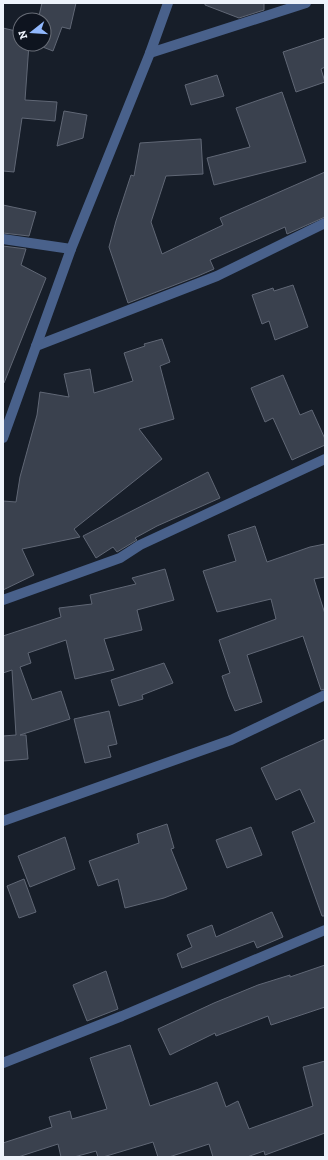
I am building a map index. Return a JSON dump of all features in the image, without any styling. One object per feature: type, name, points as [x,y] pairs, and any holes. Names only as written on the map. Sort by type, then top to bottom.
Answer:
[{"type":"street","points":[[3,438],[71,249],[150,53],[168,3]]},
{"type":"street","points":[[150,53],[306,3]]},
{"type":"street","points":[[36,346],[217,276],[325,223]]},
{"type":"street","points":[[3,239],[71,249]]},
{"type":"street","points":[[3,600],[120,558],[140,546],[325,459]]},
{"type":"street","points":[[3,821],[231,740],[325,695]]},
{"type":"street","points":[[3,1063],[122,1016],[325,930]]},
{"type":"building","points":[[42,3],[76,3],[70,29],[62,27],[53,51],[52,12],[40,12]]},
{"type":"building","points":[[205,3],[264,3],[264,10],[239,18],[205,5]]},
{"type":"building","points":[[3,28],[12,30],[12,52],[28,52],[25,100],[57,102],[55,121],[22,118],[14,172],[3,171]]},
{"type":"building","points":[[325,38],[325,67],[321,69],[325,82],[296,92],[283,52]]},
{"type":"building","points":[[217,75],[224,96],[191,105],[185,85]]},
{"type":"building","points":[[282,92],[306,162],[214,185],[207,158],[250,147],[236,108]]},
{"type":"building","points":[[64,111],[87,115],[83,138],[57,146]]},
{"type":"building","points":[[201,139],[203,174],[166,176],[151,222],[162,254],[223,225],[220,218],[325,172],[325,217],[287,234],[285,227],[210,260],[214,269],[128,303],[109,247],[131,175],[134,176],[140,143]]},
{"type":"building","points":[[3,205],[36,212],[29,236],[3,233]]},
{"type":"building","points":[[3,246],[26,249],[21,265],[46,278],[4,383],[3,383]]},
{"type":"building","points":[[293,285],[308,327],[275,340],[269,321],[262,324],[252,295],[273,288],[274,291]]},
{"type":"building","points":[[162,339],[170,362],[160,366],[174,419],[139,429],[162,459],[74,529],[80,537],[22,549],[34,575],[3,590],[3,501],[16,502],[20,477],[37,415],[40,392],[69,397],[64,374],[90,369],[94,393],[133,381],[124,353],[145,346],[144,344]]},
{"type":"building","points":[[283,375],[300,415],[312,410],[325,439],[325,445],[292,460],[273,418],[265,422],[251,388]]},
{"type":"building","points":[[208,472],[220,498],[157,526],[135,538],[137,540],[117,552],[113,547],[96,558],[83,536]]},
{"type":"building","points":[[255,526],[267,562],[310,547],[325,544],[325,577],[314,579],[325,614],[325,689],[321,690],[303,636],[247,655],[262,702],[235,711],[222,676],[230,673],[219,640],[276,619],[271,599],[217,612],[203,571],[236,561],[228,535]]},
{"type":"building","points":[[165,569],[174,600],[137,610],[142,630],[104,639],[114,670],[75,679],[66,640],[28,653],[31,663],[20,667],[32,700],[61,691],[70,719],[20,735],[26,735],[28,759],[3,761],[3,736],[16,735],[12,670],[3,673],[3,636],[61,617],[59,608],[92,604],[90,595],[136,584],[132,578]]},
{"type":"building","points":[[164,663],[173,683],[142,695],[143,699],[119,706],[111,680]]},
{"type":"building","points":[[109,711],[117,744],[108,746],[111,757],[85,763],[74,719]]},
{"type":"building","points":[[325,739],[325,916],[322,916],[292,832],[315,822],[300,789],[276,800],[261,768]]},
{"type":"building","points":[[167,824],[174,848],[171,849],[187,889],[164,898],[125,908],[118,879],[98,886],[89,861],[139,843],[137,834]]},
{"type":"building","points":[[251,827],[262,855],[227,868],[216,840]]},
{"type":"building","points":[[65,837],[75,869],[30,887],[18,856]]},
{"type":"building","points":[[24,879],[36,912],[19,918],[7,886]]},
{"type":"building","points":[[272,912],[283,937],[257,948],[254,941],[182,968],[177,954],[192,947],[187,935],[212,925],[216,937]]},
{"type":"building","points":[[325,965],[325,1007],[271,1025],[268,1016],[216,1036],[215,1033],[170,1055],[158,1029],[214,1003],[258,985],[290,975],[290,977]]},
{"type":"building","points":[[106,971],[118,1009],[87,1021],[73,985]]},
{"type":"building","points":[[130,1045],[150,1106],[217,1082],[226,1107],[238,1101],[249,1129],[313,1106],[303,1067],[325,1061],[325,1133],[265,1155],[264,1151],[247,1157],[213,1157],[209,1144],[169,1157],[158,1157],[153,1142],[103,1157],[98,1157],[96,1151],[74,1157],[61,1157],[58,1144],[18,1157],[3,1157],[3,1143],[52,1127],[49,1117],[70,1111],[72,1119],[107,1109],[90,1058]]}]
